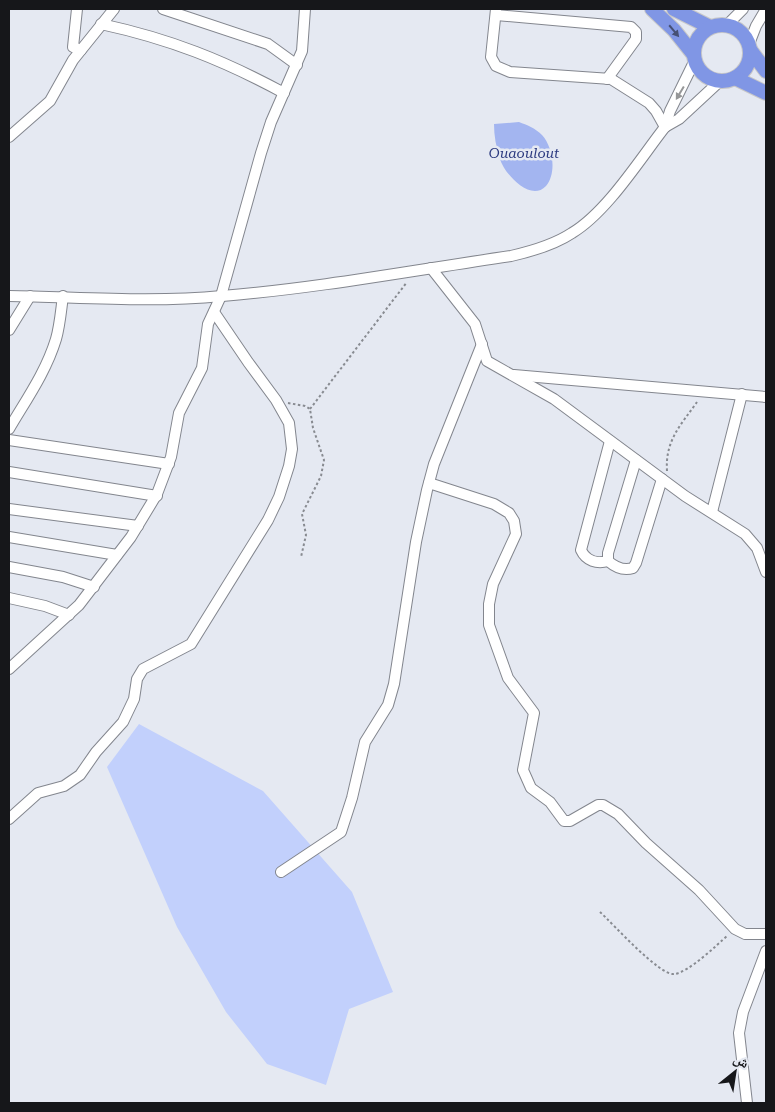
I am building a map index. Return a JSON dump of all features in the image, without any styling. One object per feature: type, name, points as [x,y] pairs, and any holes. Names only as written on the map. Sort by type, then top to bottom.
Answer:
[{"type":"highway","points":[[652,9],[674,30],[695,58],[702,72],[720,81],[735,78],[748,64],[750,48]]},
{"type":"highway","points":[[674,9],[710,27],[727,25],[743,34],[766,71]]},
{"type":"highway","points":[[695,58],[700,36],[710,27]]},
{"type":"highway","points":[[735,78],[766,93]]},
{"type":"street","points":[[77,9],[73,45],[75,49],[81,50]]},
{"type":"street","points":[[9,137],[50,101],[72,60],[114,9]]},
{"type":"street","points":[[163,9],[268,44],[297,65]]},
{"type":"street","points":[[9,669],[69,615],[94,587],[138,526],[156,496],[169,464],[179,413],[202,368],[206,332],[221,296],[261,153],[297,65],[304,38],[305,9]]},
{"type":"street","points":[[727,25],[743,9]]},
{"type":"street","points":[[750,48],[756,26],[766,9]]},
{"type":"street","points":[[607,79],[636,39],[636,32],[631,27],[496,12],[491,57],[496,66],[510,72],[607,79],[649,103],[665,126]]},
{"type":"street","points":[[102,24],[180,44],[208,55],[284,93]]},
{"type":"street","points":[[9,296],[188,298],[221,296],[332,284],[526,253],[553,244],[574,232],[605,204],[665,126],[695,58]]},
{"type":"street","points":[[665,126],[679,119],[720,81]]},
{"type":"street","points":[[431,268],[475,324],[487,361],[554,399],[752,542],[760,554],[766,572]]},
{"type":"street","points":[[9,330],[30,296]]},
{"type":"street","points":[[9,429],[49,358],[56,338],[63,296]]},
{"type":"street","points":[[9,819],[38,792],[64,786],[80,775],[96,752],[123,722],[134,698],[137,679],[143,669],[186,647],[194,639],[268,520],[284,482],[292,449],[286,414],[214,312]]},
{"type":"street","points":[[281,872],[341,832],[352,798],[365,742],[388,705],[400,649],[416,542],[429,483],[482,344]]},
{"type":"street","points":[[511,375],[766,397]]},
{"type":"street","points":[[712,512],[742,394]]},
{"type":"street","points":[[9,440],[169,464]]},
{"type":"street","points":[[610,441],[581,550],[591,560],[608,561],[620,568],[633,568],[665,481]]},
{"type":"street","points":[[608,561],[608,553],[636,460]]},
{"type":"street","points":[[9,472],[156,496]]},
{"type":"street","points":[[429,483],[494,504],[509,513],[514,520],[516,534],[493,584],[489,604],[489,625],[508,678],[534,713],[523,760],[524,775],[531,788],[550,802],[564,821],[570,821],[598,805],[610,807],[698,890],[735,929],[745,934],[766,934]]},
{"type":"street","points":[[9,508],[138,526]]},
{"type":"street","points":[[9,537],[117,555]]},
{"type":"street","points":[[9,567],[63,577],[94,587]]},
{"type":"street","points":[[9,598],[45,606],[69,615]]},
{"type":"street","points":[[747,1103],[739,1033],[743,1012],[766,951]]},
{"type":"path","points":[[301,557],[306,535],[302,514],[321,476],[324,460],[313,428],[310,409],[378,323],[415,270]]},
{"type":"path","points":[[665,481],[667,454],[671,440],[704,391]]},
{"type":"path","points":[[276,400],[305,406],[310,409]]},
{"type":"path","points":[[600,912],[654,964],[672,974],[688,967],[735,929]]},
{"type":"shaded area","points":[[139,724],[263,791],[352,892],[393,992],[349,1009],[326,1085],[267,1064],[226,1012],[177,927],[107,767]]},
{"type":"water","name":"Ouaoulout","points":[[519,122],[542,135],[549,146],[552,174],[546,186],[540,190],[525,189],[512,178],[502,165],[495,137],[494,124]]}]
